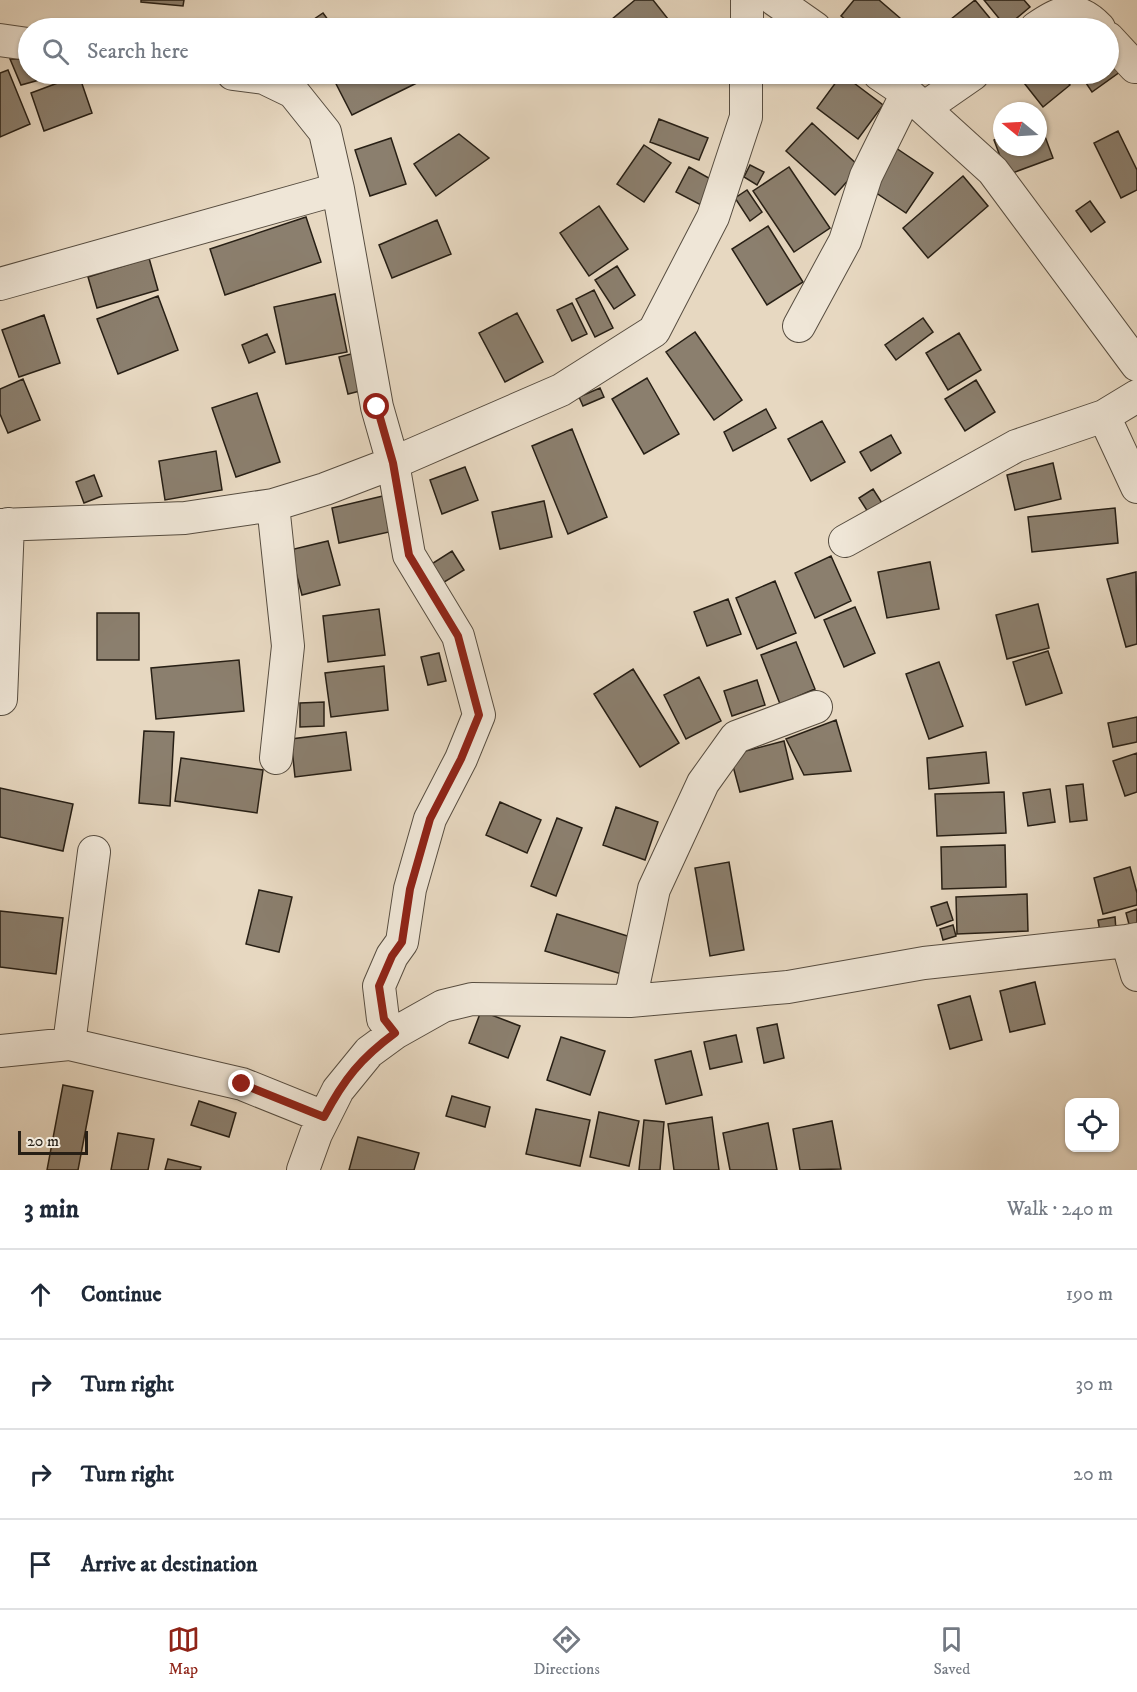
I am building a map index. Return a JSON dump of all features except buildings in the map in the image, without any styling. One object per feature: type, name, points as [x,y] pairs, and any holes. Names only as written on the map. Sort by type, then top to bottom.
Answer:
[{"type":"street","points":[[747,0],[747,18]]},
{"type":"street","points":[[775,0],[801,18]]},
{"type":"street","points":[[1049,18],[1071,11],[1089,18]]},
{"type":"street","points":[[0,40],[18,43]]},
{"type":"street","points":[[1119,50],[1135,67]]},
{"type":"street","points":[[276,84],[293,92],[325,132],[338,189],[377,407],[393,463],[409,555],[458,636],[479,715],[461,759],[430,819],[410,889],[402,942],[392,956],[379,986],[384,1019],[395,1033]]},
{"type":"street","points":[[1,699],[4,525],[185,518],[273,505],[325,489],[393,463],[561,390],[654,331],[713,217],[746,117],[746,84]]},
{"type":"street","points":[[893,84],[915,100],[993,171],[1137,365]]},
{"type":"street","points":[[799,326],[845,241],[866,176],[915,100],[951,84]]},
{"type":"street","points":[[0,284],[338,189]]},
{"type":"street","points":[[845,541],[1016,446],[1104,416],[1137,396]]},
{"type":"street","points":[[1104,416],[1137,487]]},
{"type":"street","points":[[273,505],[288,646],[276,758]]},
{"type":"street","points":[[630,1001],[654,889],[703,783],[736,736],[816,707]]},
{"type":"street","points":[[69,1044],[94,852]]},
{"type":"street","points":[[303,1170],[324,1117],[338,1090],[369,1052],[395,1033],[444,1006],[472,999],[630,1001],[788,987],[924,963],[1132,940],[1137,975]]},
{"type":"street","points":[[0,1051],[69,1044],[242,1084],[324,1117]]},
{"type":"route","points":[[242,1084],[324,1117],[338,1090],[369,1052],[395,1033],[384,1019],[379,986],[392,956],[402,942],[410,889],[430,819],[461,759],[479,715],[458,636],[409,555],[393,463],[377,407]]}]
